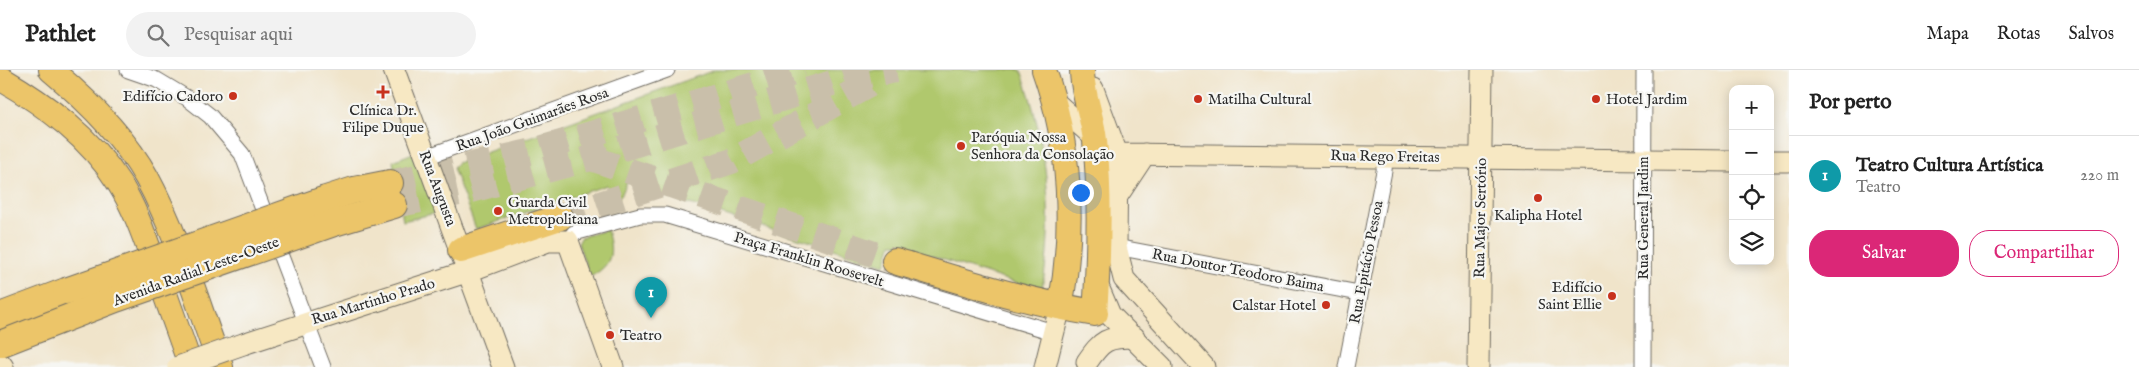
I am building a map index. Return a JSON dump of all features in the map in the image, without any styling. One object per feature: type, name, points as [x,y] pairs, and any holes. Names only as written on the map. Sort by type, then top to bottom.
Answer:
[{"type":"highway","name":"Avenida Radial Leste-Oeste","points":[[0,316],[66,291],[392,194]]},
{"type":"highway","name":"Avenida Radial Leste-Oeste","points":[[0,344],[125,296],[330,211]]},
{"type":"highway","points":[[465,260],[560,217]]},
{"type":"highway","points":[[895,260],[994,291],[1060,307],[1095,313]]},
{"type":"main road","points":[[51,70],[79,93],[131,153],[147,178],[172,235],[221,367]]},
{"type":"main road","points":[[70,70],[79,93]]},
{"type":"main road","points":[[1044,70],[1056,102],[1067,178],[1070,215],[1065,281],[1060,307]]},
{"type":"main road","points":[[1082,70],[1095,138],[1098,166],[1099,256],[1095,313]]},
{"type":"main road","points":[[0,78],[53,112],[82,137],[102,159],[120,184],[139,222],[191,367]]},
{"type":"street","points":[[128,70],[157,80],[188,98],[210,116],[242,154],[323,367]]},
{"type":"street","name":"Rua Augusta","points":[[394,70],[503,367]]},
{"type":"street","name":"Rua João Guimarães Rosa","points":[[426,158],[667,70]]},
{"type":"street","points":[[1086,70],[1116,154],[1118,256],[1124,279],[1204,367]]},
{"type":"street","name":"Rua Major Sertório","points":[[1478,367],[1482,70]]},
{"type":"street","name":"Rua General Jardim","points":[[1643,367],[1644,70]]},
{"type":"street","points":[[1056,102],[1095,138],[1116,154]]},
{"type":"street","name":"Rua Rego Freitas","points":[[1116,154],[1729,161]]},
{"type":"street","points":[[1116,198],[1145,154]]},
{"type":"street","name":"Rua Epitácio Pessoa","points":[[1346,367],[1384,171],[1385,156]]},
{"type":"street","points":[[1774,161],[1789,161]]},
{"type":"street","name":"Praça Franklin Roosevelt","points":[[568,242],[574,233],[640,215],[665,215],[1053,332]]},
{"type":"street","name":"Rua Martinho Prado","points":[[178,367],[306,322],[465,260],[548,241],[568,242]]},
{"type":"street","points":[[568,242],[613,367]]},
{"type":"street","name":"Rua Doutor Teodoro Baima","points":[[1118,256],[1359,294]]},
{"type":"street","points":[[1097,284],[1110,314],[1162,367]]},
{"type":"street","points":[[0,302],[66,291]]},
{"type":"street","points":[[1045,367],[1060,307]]},
{"type":"street","points":[[1086,364],[1095,313]]},
{"type":"street","points":[[1086,364],[1099,344],[1119,337],[1134,337]]},
{"type":"street","points":[[0,363],[3,367]]},
{"type":"green space","points":[[715,70],[1021,70],[1037,123],[1046,178],[1048,233],[1042,288],[1019,284],[892,243],[885,265],[648,191],[650,188],[627,182],[621,196],[612,203],[607,185],[476,229],[453,168],[457,163]]},
{"type":"green space","points":[[413,153],[436,213],[403,221],[393,161]]},
{"type":"green space","points":[[607,230],[610,246],[609,258],[603,268],[590,277],[578,243],[581,237]]},
{"type":"tunnel","points":[[390,183],[534,151],[804,70]]},
{"type":"tunnel","points":[[394,205],[464,192],[591,158],[845,79],[896,70]]},
{"type":"tunnel","points":[[560,217],[732,161],[872,83]]},
{"type":"tunnel","points":[[591,158],[895,261]]},
{"type":"place","name":"Clínica Dr. Filipe Duque","points":[[383,92]]},
{"type":"place","name":"Edifício Cadoro","points":[[233,96]]},
{"type":"place","name":"Matilha Cultural","points":[[1198,99]]},
{"type":"place","name":"Hotel Jardim","points":[[1596,99]]},
{"type":"place","name":"Paróquia Nossa Senhora da Consolação","points":[[961,146]]},
{"type":"place","name":"Kalipha Hotel","points":[[1538,198]]},
{"type":"place","name":"Guarda Civil Metropolitana","points":[[498,211]]},
{"type":"place","name":"Edifício Saint Ellie","points":[[1612,296]]},
{"type":"place","name":"Calstar Hotel","points":[[1326,305]]},
{"type":"place","name":"Teatro Cultura Artística","points":[[651,318]]},
{"type":"place","name":"Teatro","points":[[610,335]]}]
